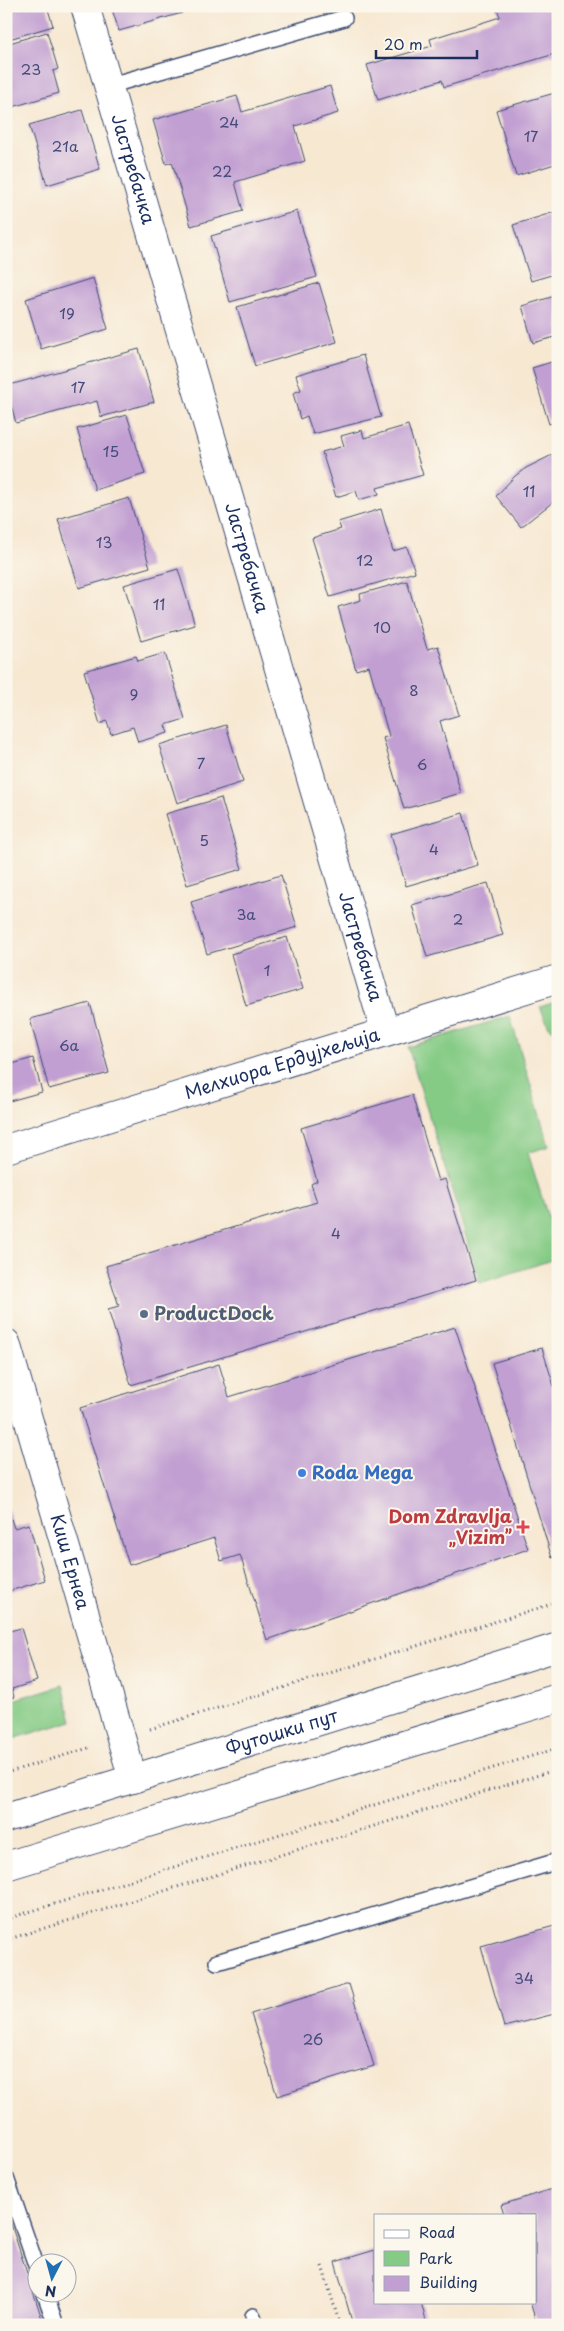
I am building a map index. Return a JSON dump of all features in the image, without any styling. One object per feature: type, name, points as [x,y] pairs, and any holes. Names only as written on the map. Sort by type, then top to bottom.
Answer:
[{"type":"street","name":"Јастребачка","points":[[85,6],[385,1031]]},
{"type":"street","name":"Мелхиора Ердујхељија","points":[[6,1149],[558,979]]},
{"type":"street","name":"Киш Ернеа","points":[[6,1343],[134,1778]]},
{"type":"street","name":"Футошки пут","points":[[6,1818],[558,1647]]},
{"type":"street","points":[[6,1866],[558,1698]]},
{"type":"lane","points":[[108,86],[344,18]]},
{"type":"lane","points":[[217,1962],[558,1861]]},
{"type":"lane","points":[[6,2178],[32,2254]]},
{"type":"lane","points":[[49,2304],[56,2325]]},
{"type":"path","points":[[6,1774],[558,1602]]},
{"type":"path","points":[[6,1919],[558,1748]]},
{"type":"path","points":[[6,1940],[558,1769]]},
{"type":"path","points":[[322,2266],[340,2325]]},
{"type":"green space","points":[[558,1001],[558,1032],[549,1027],[540,1007]]},
{"type":"green space","points":[[510,1016],[549,1146],[528,1153],[551,1227],[558,1225],[558,1258],[480,1283],[408,1047]]},
{"type":"green space","points":[[63,1685],[72,1721],[6,1741],[6,1702]]},
{"type":"building","points":[[6,6],[47,6],[53,26],[6,40]]},
{"type":"building","points":[[111,6],[180,6],[182,13],[119,31]]},
{"type":"building","points":[[496,6],[558,6],[558,53],[444,87],[442,80],[378,100],[367,65],[432,46],[430,39],[500,17]]},
{"type":"building","points":[[47,32],[58,69],[53,71],[59,93],[6,109],[6,44]]},
{"type":"building","points":[[330,86],[338,113],[295,126],[305,161],[235,182],[243,211],[191,226],[172,162],[166,164],[153,120],[237,96],[242,112]]},
{"type":"building","points":[[558,92],[558,163],[516,176],[496,110]]},
{"type":"building","points":[[82,110],[100,169],[47,185],[29,125]]},
{"type":"building","points":[[297,211],[317,277],[230,302],[211,236]]},
{"type":"building","points":[[558,211],[558,273],[531,281],[513,225]]},
{"type":"building","points":[[93,278],[108,329],[41,349],[26,299]]},
{"type":"building","points":[[319,283],[337,342],[255,366],[237,307]]},
{"type":"building","points":[[558,295],[558,336],[533,343],[522,306]]},
{"type":"building","points":[[139,349],[154,402],[101,417],[97,401],[16,423],[6,386]]},
{"type":"building","points":[[363,355],[381,417],[313,434],[307,416],[300,419],[293,393],[301,390],[296,375]]},
{"type":"building","points":[[558,360],[558,421],[549,424],[532,368]]},
{"type":"building","points":[[127,415],[145,474],[95,490],[77,429]]},
{"type":"building","points":[[408,425],[423,475],[377,488],[379,494],[359,500],[356,491],[336,497],[322,452],[344,446],[341,436],[362,430],[364,438]]},
{"type":"building","points":[[558,452],[558,498],[521,527],[496,496],[515,476],[526,468]]},
{"type":"building","points":[[129,498],[150,567],[79,588],[58,519]]},
{"type":"building","points":[[381,509],[393,551],[407,547],[415,572],[330,597],[312,538],[341,529],[338,522]]},
{"type":"building","points":[[178,569],[195,625],[141,641],[124,585]]},
{"type":"building","points":[[407,581],[427,649],[438,646],[459,715],[440,721],[461,793],[404,809],[383,738],[389,736],[369,666],[356,670],[338,607],[361,600],[360,594]]},
{"type":"building","points":[[165,653],[185,719],[165,725],[168,733],[138,742],[133,727],[111,734],[107,721],[100,724],[84,671],[136,656],[138,661]]},
{"type":"building","points":[[226,725],[243,782],[177,803],[159,745]]},
{"type":"building","points":[[221,798],[242,869],[187,885],[165,814]]},
{"type":"building","points":[[463,813],[478,865],[406,886],[391,834]]},
{"type":"building","points":[[281,875],[297,927],[207,954],[191,902]]},
{"type":"building","points":[[488,883],[503,935],[427,957],[412,905]]},
{"type":"building","points":[[287,937],[303,989],[246,1006],[231,954]]},
{"type":"building","points":[[90,1003],[109,1073],[49,1089],[30,1019]]},
{"type":"building","points":[[7,1044],[12,1064],[33,1058],[42,1092],[6,1102]]},
{"type":"building","points":[[412,1095],[438,1181],[445,1179],[476,1280],[131,1385],[108,1309],[119,1306],[106,1266],[317,1202],[311,1184],[317,1181],[301,1128]]},
{"type":"building","name":"Roda Mega","points":[[455,1327],[528,1549],[267,1640],[240,1555],[221,1561],[214,1538],[129,1565],[80,1408],[219,1364],[229,1397]]},
{"type":"building","points":[[542,1348],[558,1399],[558,1556],[552,1558],[492,1363]]},
{"type":"building","points":[[6,1504],[14,1528],[29,1524],[45,1580],[6,1592]]},
{"type":"building","points":[[21,1628],[37,1681],[12,1689],[14,1697],[6,1700],[6,1632]]},
{"type":"building","points":[[558,1925],[558,2013],[504,2027],[481,1946]]},
{"type":"building","points":[[349,1984],[374,2066],[277,2096],[251,2014]]},
{"type":"building","points":[[558,2187],[558,2325],[537,2325],[531,2304],[536,2304],[536,2214],[504,2214],[501,2205]]},
{"type":"building","points":[[7,2212],[28,2276],[28,2304],[37,2304],[44,2325],[6,2325]]},
{"type":"building","points":[[374,2250],[374,2304],[422,2304],[427,2325],[353,2325],[335,2262]]},
{"type":"place","name":"ProductDock","points":[[144,1314]]},
{"type":"place","name":"Roda Mega","points":[[302,1473]]},
{"type":"place","name":"Dom Zdravlja „Vizim”","points":[[523,1527]]}]
